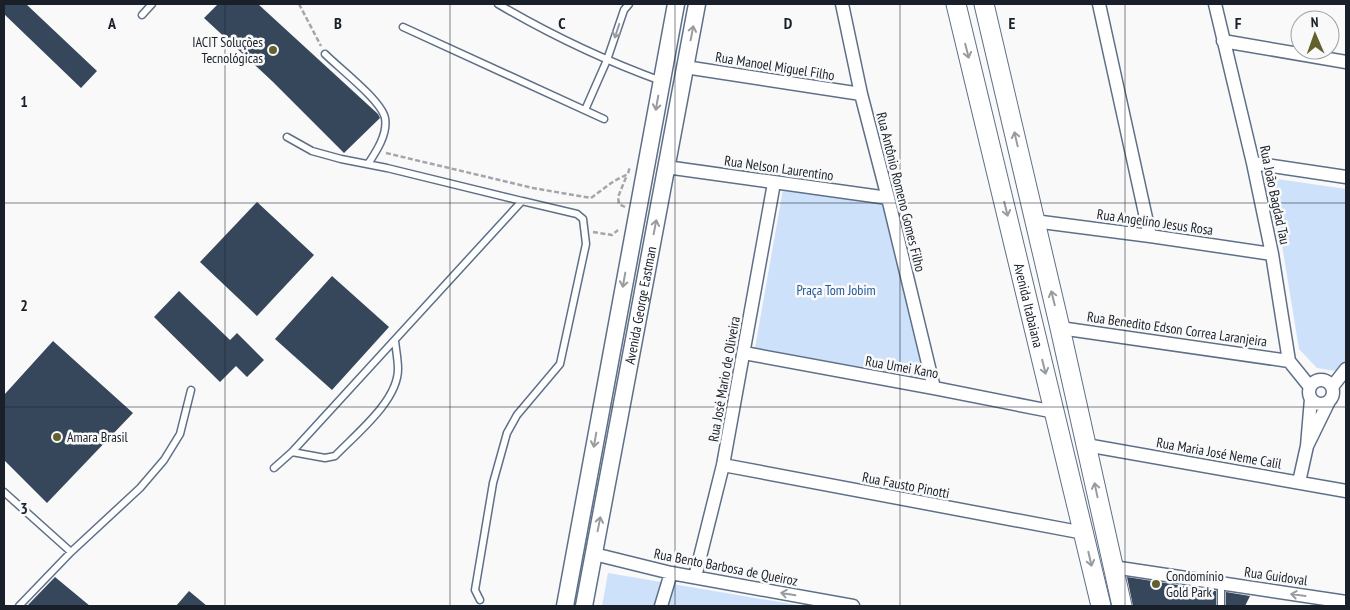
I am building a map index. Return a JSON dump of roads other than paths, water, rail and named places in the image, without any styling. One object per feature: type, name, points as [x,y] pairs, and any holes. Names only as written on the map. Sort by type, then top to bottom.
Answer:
[{"type":"main road","name":"Avenida Itabaiana","points":[[956,4],[1101,606]]},
{"type":"main road","name":"Avenida Itabaiana","points":[[984,4],[1060,328],[1122,606]]},
{"type":"street","name":"Avenida George Eastman","points":[[565,606],[676,4]]},
{"type":"street","name":"Avenida George Eastman","points":[[584,606],[698,4]]},
{"type":"street","name":"Rua Antônio Romeno Gomes Filho","points":[[842,4],[861,94],[934,388]]},
{"type":"street","points":[[1099,4],[1150,236]]},
{"type":"street","name":"Rua João Bagdad Tau","points":[[1215,4],[1253,163],[1272,254],[1289,361],[1311,393]]},
{"type":"street","points":[[1223,41],[1346,62]]},
{"type":"street","name":"Rua Manoel Miguel Filho","points":[[685,67],[861,94]]},
{"type":"street","points":[[1253,163],[1346,176]]},
{"type":"street","name":"Rua Nelson Laurentino","points":[[666,167],[888,198]]},
{"type":"street","name":"Rua José Mario de Oliveira","points":[[695,577],[723,465],[774,183]]},
{"type":"street","name":"Rua Angelino Jesus Rosa","points":[[1034,221],[1272,254]]},
{"type":"street","name":"Rua Benedito Edson Correa Laranjeira","points":[[1060,328],[1289,361]]},
{"type":"street","name":"Rua Umei Kano","points":[[744,353],[1055,412]]},
{"type":"street","points":[[1332,387],[1346,369]]},
{"type":"street","points":[[1299,482],[1308,446],[1311,393],[1320,380],[1327,382],[1332,387],[1333,395],[1308,446]]},
{"type":"street","points":[[1311,393],[1318,404],[1329,401]]},
{"type":"street","name":"Rua Maria José Neme Calil","points":[[1086,445],[1346,491]]},
{"type":"street","name":"Rua Fausto Pinotti","points":[[723,465],[1084,533]]},
{"type":"street","name":"Rua Bento Barbosa de Queiroz","points":[[594,554],[671,573],[853,606]]},
{"type":"street","name":"Rua Guidoval","points":[[1113,567],[1346,602]]},
{"type":"street","points":[[661,606],[671,573]]},
{"type":"lane","points":[[142,15],[152,4]]},
{"type":"lane","points":[[498,4],[518,16],[607,60],[661,81]]},
{"type":"lane","points":[[585,110],[607,60],[624,10],[629,4]]},
{"type":"lane","points":[[403,27],[604,119]]},
{"type":"lane","points":[[325,54],[376,102],[385,119],[382,143],[368,164]]},
{"type":"lane","points":[[286,137],[312,151],[577,214],[582,219],[586,244],[560,364],[517,414],[507,433],[492,483],[475,590],[480,600]]},
{"type":"lane","points":[[274,468],[292,452],[522,201]]},
{"type":"lane","points":[[292,452],[325,458],[335,456],[383,406],[394,388],[398,370],[395,341]]},
{"type":"lane","points":[[19,606],[71,552],[140,488],[164,460],[180,434],[191,390]]},
{"type":"lane","points":[[4,492],[71,552]]},
{"type":"lane","points":[[1221,583],[1221,606]]},
{"type":"place","name":"IACIT Soluções Tecnológicas","points":[[273,50]]},
{"type":"place","name":"Amara Brasil","points":[[57,437]]},
{"type":"place","name":"Condomínio Gold Park","points":[[1156,584]]},
{"type":"park label","name":"Praça Tom Jobim","points":[[836,290]]}]
